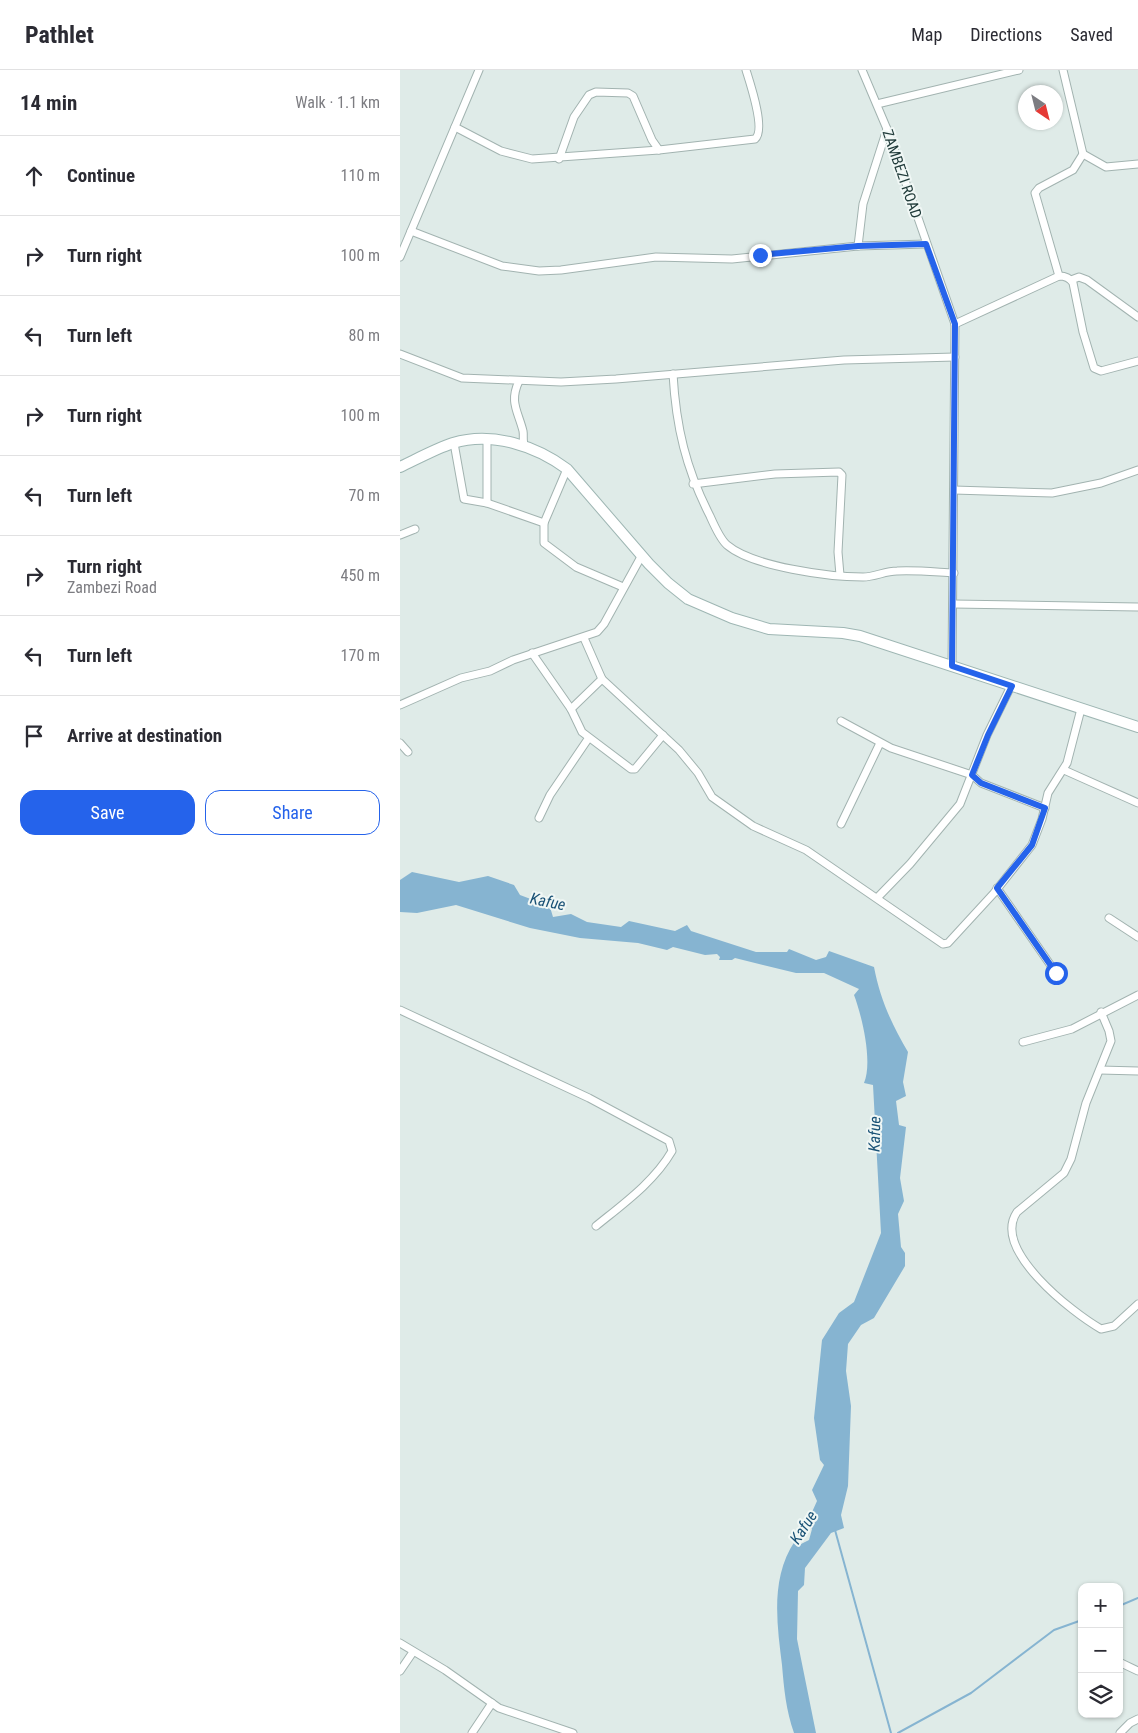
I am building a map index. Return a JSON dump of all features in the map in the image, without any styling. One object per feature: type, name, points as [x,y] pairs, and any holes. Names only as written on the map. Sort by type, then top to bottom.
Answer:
[{"type":"street","points":[[400,257],[479,70]]},
{"type":"street","points":[[455,127],[501,151],[519,157],[559,159],[755,139],[758,136],[757,115],[746,70]]},
{"type":"street","name":"ZAMBEZI ROAD","points":[[862,70],[887,129],[955,324],[952,666]]},
{"type":"street","points":[[877,104],[1019,70]]},
{"type":"street","points":[[1064,70],[1084,154],[1106,167],[1138,164]]},
{"type":"street","points":[[559,159],[574,117],[589,95],[596,92],[628,93],[633,96],[652,140],[659,150]]},
{"type":"street","points":[[858,246],[863,204],[887,129]]},
{"type":"street","points":[[1059,276],[1035,193],[1039,188],[1073,170],[1084,154]]},
{"type":"street","points":[[412,232],[502,266],[539,270],[562,270],[656,257],[732,259],[858,246],[926,244]]},
{"type":"street","points":[[955,324],[1059,276],[1071,280],[1079,277],[1087,280],[1138,317]]},
{"type":"street","points":[[1071,280],[1094,368],[1101,371],[1138,361]]},
{"type":"street","points":[[400,354],[462,378],[519,381],[616,380],[844,360],[955,357]]},
{"type":"street","points":[[673,374],[674,396],[685,456],[693,484],[728,546],[740,553],[783,568],[808,573],[869,576],[895,571],[954,573]]},
{"type":"street","points":[[519,381],[515,393],[515,410],[523,432],[525,446]]},
{"type":"street","points":[[487,440],[487,503]]},
{"type":"street","points":[[400,468],[454,443],[487,440],[525,446],[552,458],[567,469],[642,555],[677,591],[700,605],[732,618],[780,630],[851,634],[1138,727]]},
{"type":"street","points":[[454,443],[464,498],[487,503],[544,522]]},
{"type":"street","points":[[567,469],[544,522],[544,541],[547,546],[576,567],[623,587]]},
{"type":"street","points":[[954,490],[1052,493],[1101,483],[1138,470]]},
{"type":"street","points":[[693,484],[775,474],[841,473],[838,552],[840,575]]},
{"type":"street","points":[[400,535],[415,529]]},
{"type":"street","points":[[400,705],[450,683],[490,671],[532,653],[584,638],[597,632],[604,624],[642,555]]},
{"type":"street","points":[[953,604],[1138,607]]},
{"type":"street","points":[[584,638],[602,679],[684,755],[712,797],[760,830],[806,850],[946,944],[997,888],[1032,845],[1055,780],[1064,770],[1082,709]]},
{"type":"street","points":[[532,653],[571,709],[578,725],[588,739],[633,770],[663,735]]},
{"type":"street","points":[[571,709],[602,679]]},
{"type":"street","points":[[878,897],[956,809],[988,735],[1012,686]]},
{"type":"street","points":[[841,721],[880,743],[924,761],[972,775],[981,783],[1045,808]]},
{"type":"street","points":[[539,818],[550,795],[588,739]]},
{"type":"street","points":[[400,743],[408,752]]},
{"type":"street","points":[[841,824],[880,743]]},
{"type":"street","points":[[1064,770],[1138,803]]},
{"type":"street","points":[[997,888],[1056,973]]},
{"type":"street","points":[[1110,918],[1138,937]]},
{"type":"street","points":[[1023,1042],[1072,1029],[1101,1012],[1138,995]]},
{"type":"street","points":[[400,1010],[590,1098],[670,1141],[672,1151],[666,1161],[636,1194],[596,1226]]},
{"type":"street","points":[[1101,1012],[1111,1037],[1086,1103],[1071,1159],[1064,1173],[1017,1212],[1013,1220],[1014,1236],[1020,1256],[1029,1268],[1075,1311],[1101,1329],[1108,1329],[1114,1326],[1138,1304]]},
{"type":"street","points":[[1100,1070],[1138,1071]]},
{"type":"street","points":[[400,1643],[445,1670],[492,1703],[523,1718],[573,1733]]},
{"type":"street","points":[[400,1670],[413,1652]]},
{"type":"street","points":[[1123,1664],[1138,1671]]},
{"type":"street","points":[[472,1733],[492,1703]]},
{"type":"street","points":[[1120,1733],[1130,1723],[1138,1719]]},
{"type":"water","points":[[412,872],[459,882],[488,876],[514,885],[520,895],[544,904],[553,901],[565,905],[550,907],[553,917],[571,914],[587,922],[621,927],[629,921],[675,931],[687,925],[691,931],[756,952],[787,952],[789,949],[816,960],[826,957],[829,951],[874,967],[887,1011],[908,1052],[903,1082],[906,1096],[896,1101],[899,1125],[906,1127],[900,1178],[904,1201],[898,1214],[901,1247],[905,1253],[905,1266],[874,1318],[861,1325],[848,1344],[846,1371],[851,1406],[848,1486],[841,1515],[844,1528],[831,1533],[805,1568],[804,1585],[798,1591],[797,1639],[816,1733],[794,1733],[791,1724],[787,1708],[778,1634],[777,1602],[782,1570],[787,1555],[795,1541],[799,1545],[809,1540],[812,1529],[808,1521],[817,1501],[812,1490],[824,1465],[820,1460],[814,1418],[822,1340],[839,1313],[854,1302],[881,1233],[873,1085],[864,1083],[867,1051],[863,1027],[854,995],[859,989],[824,973],[796,973],[735,958],[732,960],[719,960],[720,957],[717,954],[705,955],[673,947],[667,950],[638,943],[580,938],[530,928],[456,905],[417,913],[400,912],[400,880]]},
{"type":"waterway","points":[[835,1530],[891,1733]]},
{"type":"waterway","points":[[1123,1604],[1138,1598]]},
{"type":"waterway","points":[[898,1733],[971,1693],[1054,1630],[1078,1621]]},
{"type":"route","points":[[760,255],[858,246],[926,244],[955,324],[952,666],[1012,686],[996,716],[972,775],[974,779],[981,783],[1019,800],[1045,808],[1040,826],[1028,852],[997,888],[1056,973]]},
{"type":"water label","name":"Kafue","points":[[548,901]]},
{"type":"water label","name":"Kafue","points":[[874,1134]]},
{"type":"water label","name":"Kafue","points":[[803,1527]]}]
